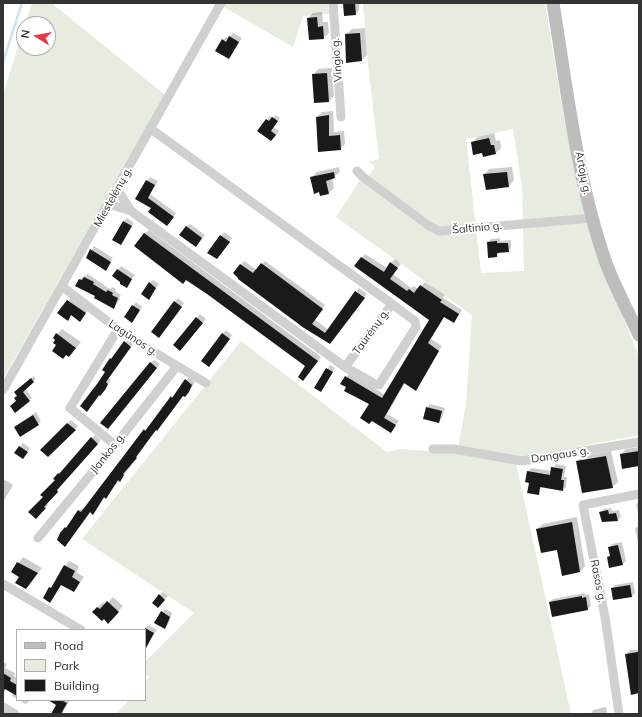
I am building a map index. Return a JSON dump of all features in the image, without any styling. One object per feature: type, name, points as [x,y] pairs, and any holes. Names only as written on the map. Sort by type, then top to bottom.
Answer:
[{"type":"main road","name":"Artojų g.","points":[[553,3],[569,100],[586,190],[593,218],[607,263],[639,335]]},
{"type":"street","name":"Miestelėnų g.","points":[[3,390],[63,287],[221,3]]},
{"type":"street","name":"Vingio g.","points":[[333,3],[341,117]]},
{"type":"street","name":"Taurėnų g.","points":[[151,129],[392,304],[345,367]]},
{"type":"street","name":"Šaltinio g.","points":[[357,171],[363,178],[429,226],[439,230],[593,218]]},
{"type":"street","points":[[117,189],[131,211]]},
{"type":"street","points":[[109,204],[131,211],[345,367],[379,385],[416,327],[414,321],[392,304]]},
{"type":"street","name":"Lagūnos g.","points":[[63,287],[118,330],[206,383]]},
{"type":"street","points":[[115,445],[70,408],[118,330]]},
{"type":"street","name":"Įlankos g.","points":[[38,538],[115,445],[177,366]]},
{"type":"street","name":"Dangaus g.","points":[[433,449],[454,449],[522,461],[639,442]]},
{"type":"street","name":"Rasos g.","points":[[619,714],[605,617],[584,505],[639,494]]},
{"type":"street","points":[[3,584],[79,629]]},
{"type":"street","points":[[3,707],[15,714]]},
{"type":"green space","points":[[32,3],[54,3],[54,5],[165,95],[3,379],[3,94],[16,53],[16,56],[56,56],[56,16],[28,16]]},
{"type":"green space","points":[[226,3],[328,3],[329,14],[303,16],[293,47],[224,7]]},
{"type":"green space","points":[[363,3],[545,3],[563,113],[582,199],[605,271],[639,357],[639,435],[515,459],[571,714],[116,714],[128,701],[146,701],[146,681],[149,677],[146,675],[146,661],[194,613],[82,539],[241,341],[387,452],[400,449],[457,453],[466,404],[472,315],[336,217],[360,180],[363,183],[375,167],[369,162],[379,159]],"holes":[[[513,129],[522,186],[524,271],[481,273],[466,139]]]},
{"type":"building","points":[[343,3],[355,3],[356,15],[344,16]]},
{"type":"building","points":[[317,17],[318,27],[323,26],[324,39],[309,40],[307,18]]},
{"type":"building","points":[[360,33],[362,61],[346,63],[345,34]]},
{"type":"building","points":[[229,36],[239,42],[229,59],[215,51],[222,39],[226,42]]},
{"type":"building","points":[[327,73],[329,102],[314,103],[312,74]]},
{"type":"building","points":[[329,115],[329,136],[340,135],[341,150],[318,152],[316,117]]},
{"type":"building","points":[[272,117],[278,121],[271,131],[276,135],[271,141],[257,131],[266,119],[269,121]]},
{"type":"building","points":[[489,138],[491,145],[494,145],[496,154],[483,157],[482,153],[473,155],[471,142]]},
{"type":"building","points":[[334,172],[335,178],[326,181],[329,194],[320,196],[319,192],[314,194],[310,177]]},
{"type":"building","points":[[507,172],[509,187],[486,190],[483,174]]},
{"type":"building","points":[[146,180],[155,185],[148,198],[174,217],[167,226],[148,212],[151,208],[135,199]]},
{"type":"building","points":[[123,221],[132,226],[121,245],[112,240]]},
{"type":"building","points":[[186,226],[202,238],[196,247],[179,235]]},
{"type":"building","points":[[144,233],[318,361],[303,381],[298,377],[305,366],[207,294],[186,280],[183,284],[134,246]]},
{"type":"building","points":[[220,235],[230,242],[217,259],[207,253]]},
{"type":"building","points":[[497,241],[497,243],[508,243],[509,252],[497,253],[497,257],[488,258],[487,242]]},
{"type":"building","points":[[90,249],[111,262],[106,271],[86,258]]},
{"type":"building","points":[[361,257],[384,272],[390,262],[398,268],[390,279],[407,291],[409,289],[414,293],[420,285],[442,300],[440,302],[459,314],[454,323],[444,317],[428,343],[439,351],[416,391],[404,383],[384,418],[396,425],[391,433],[372,421],[369,424],[360,418],[369,404],[344,391],[346,387],[340,384],[345,376],[382,398],[429,320],[354,266]]},
{"type":"building","points":[[261,263],[323,309],[312,324],[325,333],[355,291],[365,298],[330,344],[304,328],[238,279],[233,273],[240,264],[253,273]]},
{"type":"building","points":[[117,269],[132,279],[127,288],[120,284],[120,282],[112,276]]},
{"type":"building","points":[[84,277],[94,282],[93,284],[106,292],[108,290],[113,293],[112,295],[118,298],[114,309],[94,298],[95,296],[75,286],[79,279],[82,280]]},
{"type":"building","points":[[149,282],[156,288],[149,300],[141,294]]},
{"type":"building","points":[[67,300],[86,313],[80,322],[71,315],[68,321],[57,313]]},
{"type":"building","points":[[174,301],[182,307],[159,338],[151,332]]},
{"type":"building","points":[[132,305],[140,310],[132,323],[124,317]]},
{"type":"building","points":[[196,317],[203,323],[180,351],[173,345]]},
{"type":"building","points":[[56,333],[76,348],[69,357],[66,355],[63,359],[52,351],[56,345],[53,343],[55,340],[53,338]]},
{"type":"building","points":[[222,333],[230,339],[209,367],[201,361]]},
{"type":"building","points":[[124,341],[131,347],[106,382],[108,384],[105,390],[100,396],[99,395],[87,412],[80,406],[105,372],[102,370],[110,358],[111,359]]},
{"type":"building","points":[[150,362],[157,368],[108,429],[100,423]]},
{"type":"building","points":[[326,368],[333,372],[321,392],[314,388]]},
{"type":"building","points":[[31,378],[34,382],[23,392],[30,401],[15,413],[10,406],[16,401],[14,398],[17,396],[14,392]]},
{"type":"building","points":[[185,379],[192,385],[189,392],[185,397],[183,396],[157,431],[156,430],[136,457],[137,458],[123,474],[124,475],[120,482],[118,480],[106,499],[104,497],[93,515],[90,512],[65,547],[57,540],[60,533],[65,527],[66,528],[78,510],[81,512],[144,429],[145,431],[171,396],[172,398]]},
{"type":"building","points":[[426,407],[442,411],[439,423],[423,419]]},
{"type":"building","points":[[33,415],[39,425],[20,437],[14,427]]},
{"type":"building","points":[[67,423],[76,430],[48,457],[40,450]]},
{"type":"building","points":[[91,437],[98,444],[57,490],[58,492],[44,507],[46,508],[36,519],[28,512],[43,497],[40,495],[55,480],[53,479],[58,473],[59,474]]},
{"type":"building","points":[[19,446],[28,452],[23,459],[14,453]]},
{"type":"building","points":[[639,451],[639,466],[622,469],[620,454]]},
{"type":"building","points":[[606,456],[613,488],[582,493],[576,461]]},
{"type":"building","points":[[551,467],[563,469],[561,480],[564,480],[563,491],[540,487],[539,495],[527,493],[529,483],[525,482],[527,471],[550,475]]},
{"type":"building","points":[[608,510],[609,514],[616,513],[618,521],[602,522],[599,512]]},
{"type":"building","points":[[572,522],[580,572],[562,576],[557,550],[541,553],[536,529]]},
{"type":"building","points":[[618,545],[623,565],[609,568],[607,557],[610,556],[608,547]]},
{"type":"building","points":[[17,562],[38,573],[26,589],[15,583],[19,577],[11,572]]},
{"type":"building","points":[[64,565],[75,571],[72,577],[80,582],[74,592],[61,585],[50,603],[43,598],[49,587],[51,588]]},
{"type":"building","points":[[630,585],[632,597],[613,600],[611,588]]},
{"type":"building","points":[[159,594],[165,600],[158,608],[152,603]]},
{"type":"building","points":[[582,596],[582,598],[586,597],[588,610],[552,617],[549,602]]},
{"type":"building","points":[[107,601],[119,612],[108,624],[104,619],[102,621],[92,612],[97,607],[100,609]]},
{"type":"building","points":[[161,611],[170,617],[165,629],[154,623]]},
{"type":"building","points":[[145,628],[154,633],[146,648],[146,629]]},
{"type":"building","points":[[638,652],[639,693],[631,695],[625,654]]},
{"type":"building","points":[[3,673],[11,678],[10,681],[16,684],[16,695],[5,689],[3,693]]},
{"type":"building","points":[[50,701],[63,701],[67,703],[61,714],[51,714],[56,705]]},
{"type":"waterway","points":[[3,62],[22,3]]}]
